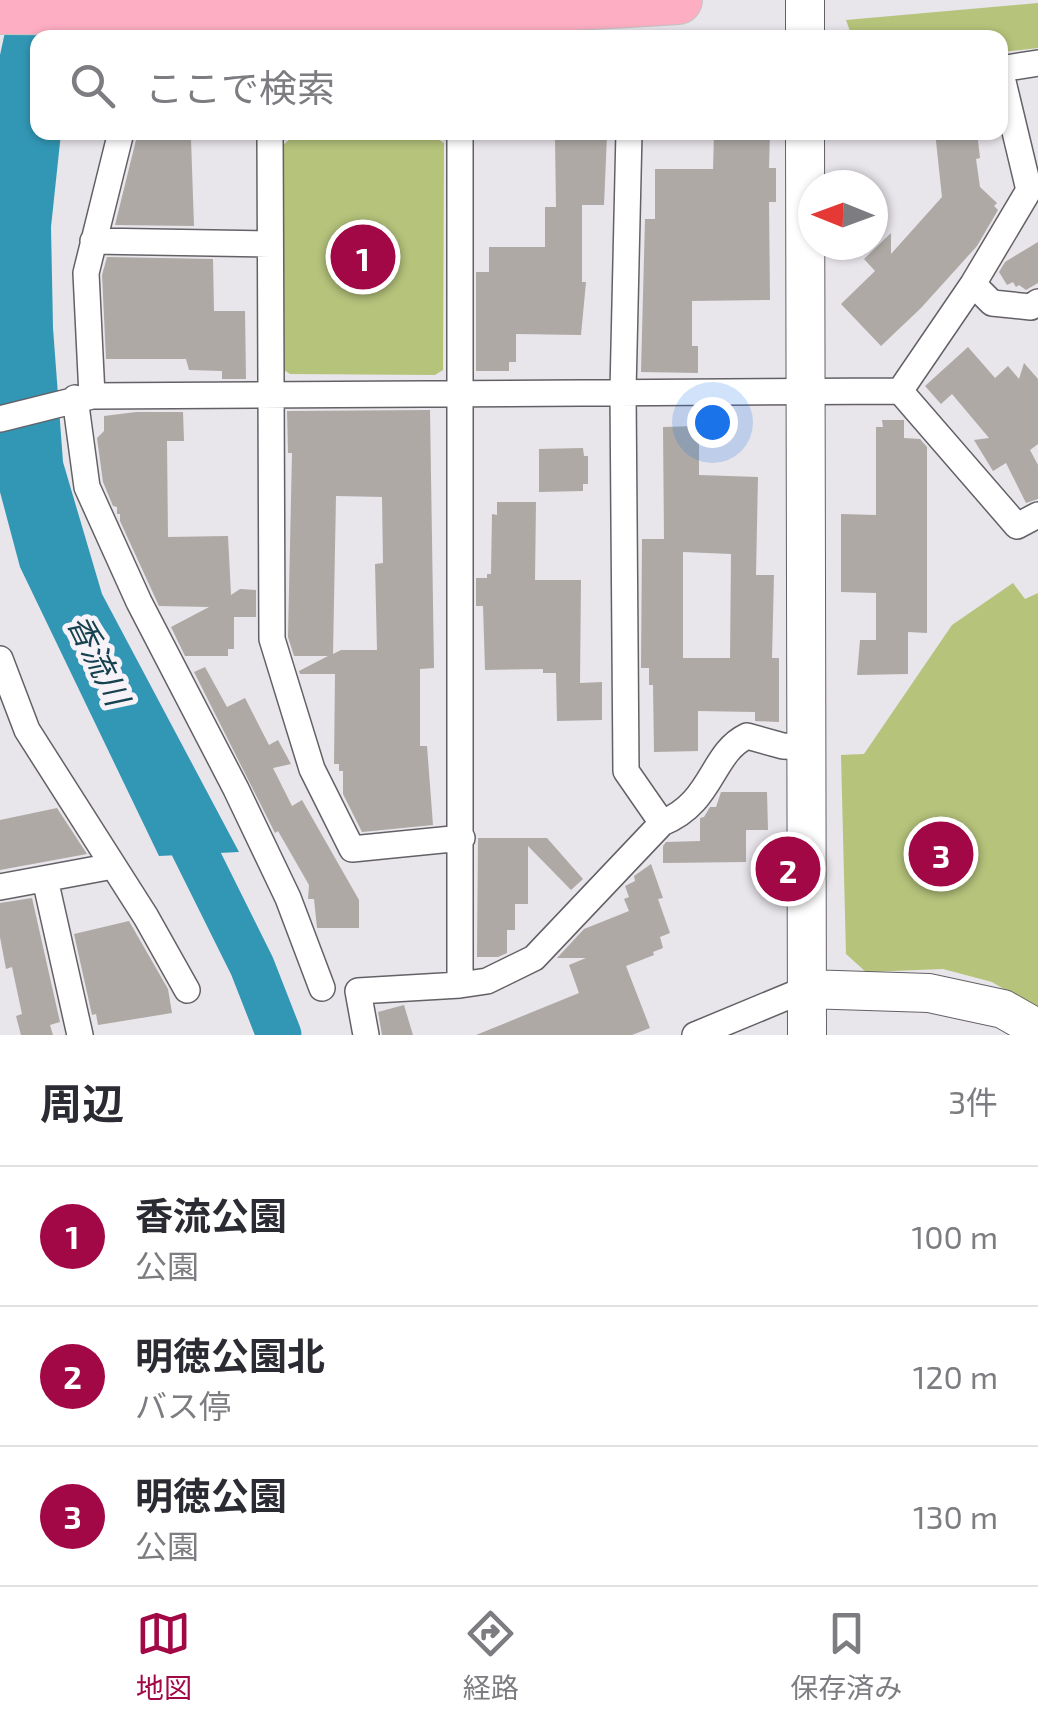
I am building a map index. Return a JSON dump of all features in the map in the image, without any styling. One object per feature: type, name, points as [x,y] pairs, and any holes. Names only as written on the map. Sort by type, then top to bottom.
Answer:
[{"type":"highway","points":[[0,10],[397,12],[546,9],[678,0]]},
{"type":"street","points":[[129,30],[136,0]]},
{"type":"street","points":[[805,0],[805,30]]},
{"type":"street","points":[[1008,68],[1038,63]]},
{"type":"street","points":[[900,391],[973,284],[1029,190],[1008,102]]},
{"type":"street","points":[[120,140],[86,273],[77,398],[86,487],[138,602],[288,898],[322,988]]},
{"type":"street","points":[[270,140],[272,638],[312,769],[352,849],[462,838]]},
{"type":"street","points":[[460,140],[460,985]]},
{"type":"street","points":[[629,140],[623,391],[626,771],[662,824]]},
{"type":"street","points":[[805,140],[806,1035]]},
{"type":"street","points":[[92,241],[270,244]]},
{"type":"street","points":[[973,284],[992,303],[1030,307],[1038,302]]},
{"type":"street","points":[[0,419],[77,398],[270,393],[900,391],[1017,526],[1038,516]]},
{"type":"street","points":[[0,659],[27,730],[187,990]]},
{"type":"street","points":[[366,1035],[358,991],[487,981],[534,958],[662,824],[676,818],[699,798],[734,742],[746,736],[782,746],[806,746]]},
{"type":"street","points":[[0,887],[113,866]]},
{"type":"street","points":[[45,879],[80,1035]]},
{"type":"street","points":[[695,1035],[806,989],[929,993],[1003,1009],[1038,1029]]},
{"type":"green space","points":[[1038,3],[1038,48],[1008,51],[1008,30],[850,30],[846,20]]},
{"type":"green space","points":[[289,140],[444,143],[443,370],[435,375],[290,374],[284,370],[283,145]]},
{"type":"green space","points":[[1013,583],[1025,599],[1038,593],[1038,1009],[992,982],[943,969],[866,972],[846,954],[841,755],[864,754],[952,625]]},
{"type":"water","points":[[12,0],[84,0],[77,30],[30,30],[30,140],[60,140],[51,227],[53,328],[63,462],[102,594],[239,852],[159,856],[20,567],[0,492],[0,55]]},
{"type":"building","points":[[136,140],[191,140],[194,226],[115,225]]},
{"type":"building","points":[[555,140],[607,140],[604,205],[582,205],[582,282],[586,282],[581,335],[516,334],[516,362],[509,362],[509,371],[476,371],[476,272],[489,272],[489,247],[545,247],[545,207],[556,207]]},
{"type":"building","points":[[714,140],[770,140],[769,168],[776,168],[776,202],[769,202],[770,300],[692,301],[692,346],[698,346],[698,373],[641,372],[645,219],[655,219],[655,169],[713,169]]},
{"type":"building","points":[[936,140],[978,140],[980,187],[997,203],[994,206],[998,210],[977,246],[881,346],[841,304],[875,271],[865,260],[888,260],[891,233],[891,254],[942,197]]},
{"type":"building","points":[[1038,242],[1038,283],[1026,290],[1013,282],[1007,285],[999,272],[1005,262]]},
{"type":"building","points":[[107,257],[213,259],[214,311],[245,311],[246,379],[222,379],[222,371],[189,370],[186,359],[106,359],[102,275]]},
{"type":"building","points":[[968,347],[995,378],[1008,366],[1019,379],[1024,363],[1038,379],[1038,444],[1030,450],[1038,465],[1038,499],[1026,503],[1006,463],[993,471],[974,440],[989,438],[952,394],[941,404],[925,386]]},
{"type":"building","points":[[430,410],[434,668],[420,669],[420,746],[427,746],[433,825],[362,832],[343,794],[343,771],[339,771],[339,764],[334,764],[335,674],[300,674],[299,671],[328,656],[294,656],[288,637],[292,453],[288,453],[287,411]],"holes":[[[336,496],[382,497],[383,563],[375,564],[377,650],[341,650],[333,654]]]},
{"type":"building","points":[[183,412],[184,441],[167,441],[168,537],[228,536],[231,595],[240,589],[256,590],[256,617],[234,617],[234,649],[228,649],[228,656],[185,656],[171,627],[209,607],[159,606],[103,482],[97,438],[104,431],[104,416]]},
{"type":"building","points":[[882,420],[904,420],[904,438],[920,439],[927,447],[927,633],[908,632],[908,674],[857,675],[860,640],[876,640],[876,593],[841,592],[841,514],[876,515],[876,427],[883,427]]},
{"type":"building","points":[[699,426],[699,475],[758,477],[756,575],[774,575],[772,658],[779,658],[779,722],[755,721],[755,712],[698,711],[698,751],[654,752],[653,685],[649,685],[649,668],[641,668],[642,539],[664,539],[663,427]],"holes":[[[683,552],[731,554],[730,658],[683,658]]]},
{"type":"building","points":[[583,448],[584,456],[588,456],[588,484],[583,484],[583,491],[539,492],[539,449]]},
{"type":"building","points":[[497,502],[536,502],[535,580],[581,580],[580,683],[602,682],[602,720],[557,721],[556,673],[543,673],[543,669],[485,670],[483,606],[476,606],[476,578],[491,574],[492,514],[497,515]]},
{"type":"building","points":[[205,667],[227,707],[245,698],[269,745],[278,740],[291,764],[273,768],[292,806],[302,800],[359,900],[359,928],[317,928],[314,899],[308,899],[309,885],[278,831],[275,833],[194,672]]},
{"type":"building","points":[[721,792],[767,792],[768,830],[746,830],[746,862],[663,863],[666,842],[700,841],[700,818],[710,807],[716,807]]},
{"type":"building","points":[[57,808],[87,854],[0,870],[0,820]]},
{"type":"building","points":[[478,838],[547,838],[583,879],[571,890],[528,846],[528,904],[515,904],[515,930],[507,930],[507,953],[498,957],[477,957]]},
{"type":"building","points":[[651,864],[670,933],[660,937],[663,948],[654,955],[626,966],[650,1028],[632,1035],[476,1035],[579,993],[569,965],[586,958],[557,958],[584,929],[629,911],[624,899],[629,897],[625,886]]},
{"type":"building","points":[[32,898],[60,1022],[50,1025],[53,1035],[21,1035],[16,1016],[22,1014],[12,967],[6,969],[0,937],[0,903]]},
{"type":"building","points":[[129,921],[168,989],[172,1013],[98,1025],[96,1014],[92,1015],[74,934]]},
{"type":"building","points":[[404,1005],[413,1035],[382,1035],[378,1012]]},
{"type":"waterway","name":"香流川","points":[[169,799],[252,966],[279,1035]]},
{"type":"place","name":"香流公園","points":[[363,257]]},
{"type":"place","name":"明徳公園","points":[[941,854]]},
{"type":"place","name":"明徳公園北","points":[[788,869]]}]
